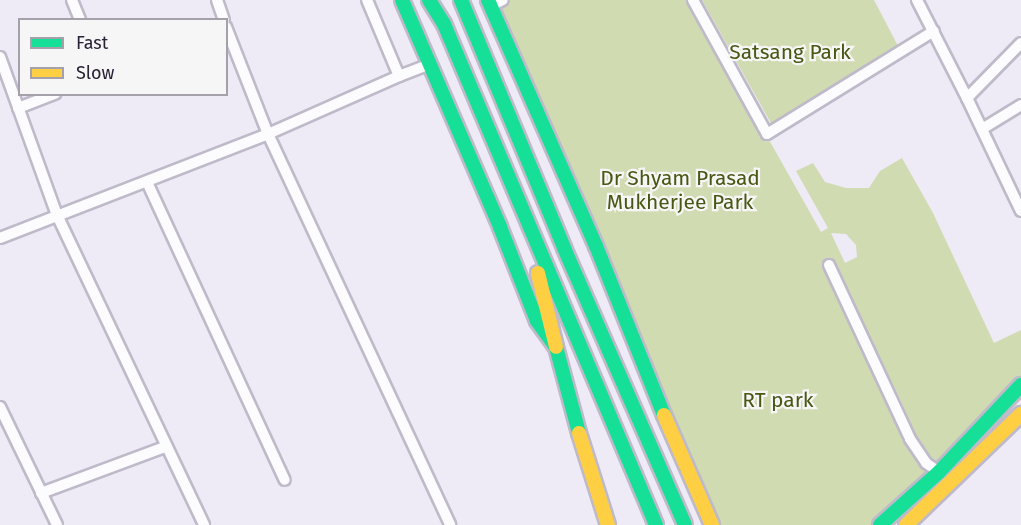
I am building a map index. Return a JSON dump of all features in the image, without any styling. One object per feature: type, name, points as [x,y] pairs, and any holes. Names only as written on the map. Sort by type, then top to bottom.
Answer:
[{"type":"main road","points":[[402,0],[500,226],[537,321],[556,347]]},
{"type":"main road","points":[[429,0],[444,24]]},
{"type":"main road","points":[[434,0],[526,223],[656,525]]},
{"type":"main road","points":[[461,0],[564,248],[685,525]]},
{"type":"main road","points":[[494,2],[596,246],[638,356],[712,525]]},
{"type":"main road","points":[[526,223],[593,484],[608,525]]},
{"type":"main road","points":[[880,525],[939,472],[1021,385]]},
{"type":"main road","points":[[906,525],[1021,414]]},
{"type":"street","points":[[72,0],[79,18]]},
{"type":"street","points":[[217,0],[223,18]]},
{"type":"street","points":[[367,0],[399,76]]},
{"type":"street","points":[[693,0],[767,134],[934,31]]},
{"type":"street","points":[[917,0],[1021,211]]},
{"type":"street","points":[[228,31],[268,134],[450,525]]},
{"type":"street","points":[[967,98],[1021,43]]},
{"type":"street","points":[[0,57],[57,215],[165,447],[204,525]]},
{"type":"street","points":[[0,237],[268,134],[430,64]]},
{"type":"street","points":[[18,108],[50,96]]},
{"type":"street","points":[[982,129],[1021,105]]},
{"type":"street","points":[[147,182],[285,480]]},
{"type":"street","points":[[829,265],[910,439],[926,463],[939,472]]},
{"type":"street","points":[[0,407],[57,525]]},
{"type":"street","points":[[41,493],[165,447]]},
{"type":"green space","points":[[509,0],[690,0],[821,232],[828,228],[796,171],[813,163],[825,182],[846,188],[869,188],[880,171],[902,158],[933,213],[994,343],[1021,330],[1021,377],[981,423],[939,479],[893,525],[716,525],[493,7]],"holes":[[[831,233],[846,234],[856,245],[857,257],[845,263]],[[856,309],[901,401],[928,464],[910,439]]]},
{"type":"green space","name":"Satsang Park","points":[[702,0],[874,0],[898,46],[772,125]]},
{"type":"traffic: fast","points":[[402,0],[500,227],[537,321],[556,347],[579,433]]},
{"type":"traffic: fast","points":[[429,0],[444,24],[656,525]]},
{"type":"traffic: fast","points":[[461,0],[564,248],[685,525]]},
{"type":"traffic: fast","points":[[488,0],[596,246],[664,415]]},
{"type":"traffic: fast","points":[[880,525],[939,472],[1021,385]]},
{"type":"traffic: slow","points":[[538,273],[556,347]]},
{"type":"traffic: slow","points":[[906,525],[1021,414]]},
{"type":"traffic: slow","points":[[664,415],[712,525]]},
{"type":"traffic: slow","points":[[579,433],[608,525]]},
{"type":"park label","name":"Dr Shyam Prasad Mukherjee Park","points":[[680,190]]},
{"type":"park label","name":"RT park","points":[[778,400]]}]
